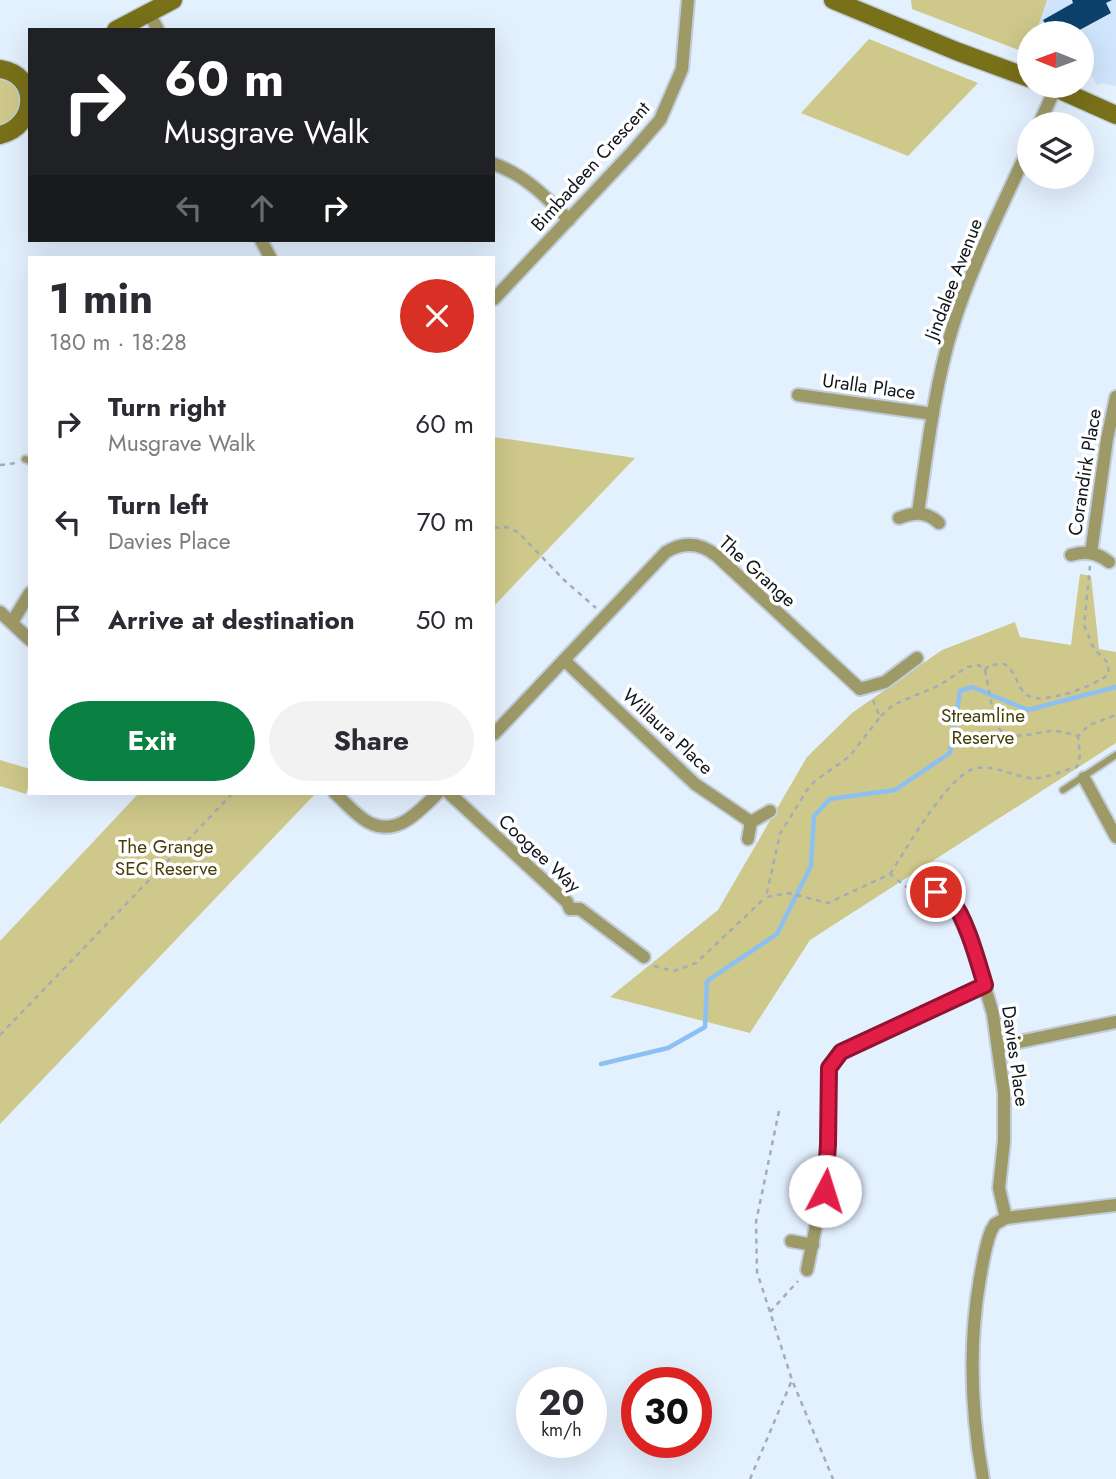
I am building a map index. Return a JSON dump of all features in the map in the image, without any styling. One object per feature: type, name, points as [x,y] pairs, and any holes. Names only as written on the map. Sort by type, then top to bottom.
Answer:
[{"type":"street","points":[[119,28],[173,0]]},
{"type":"street","name":"Bimbadeen Crescent","points":[[495,298],[660,120],[681,69],[688,0]]},
{"type":"street","points":[[833,0],[1017,74]]},
{"type":"street","points":[[148,11],[157,28]]},
{"type":"street","points":[[11,71],[25,85],[28,95]]},
{"type":"street","points":[[1094,97],[1116,102]]},
{"type":"street","points":[[1078,98],[1116,115]]},
{"type":"street","points":[[0,150],[8,132],[28,111]]},
{"type":"street","points":[[495,164],[531,184],[569,220]]},
{"type":"street","name":"Jindalee Avenue","points":[[918,513],[944,356],[965,290],[1017,174]]},
{"type":"street","name":"Uralla Place","points":[[798,395],[933,414]]},
{"type":"street","name":"Corandirk Place","points":[[1091,552],[1107,439],[1116,397]]},
{"type":"street","points":[[899,519],[918,513],[928,515],[939,523]]},
{"type":"street","name":"The Grange","points":[[495,733],[666,552],[681,545],[699,546],[717,556],[860,689]]},
{"type":"street","name":"Corandirk Place","points":[[1071,555],[1091,552],[1109,562]]},
{"type":"street","points":[[12,622],[28,596]]},
{"type":"street","points":[[0,612],[28,638]]},
{"type":"street","points":[[860,689],[885,682],[917,658]]},
{"type":"street","name":"Willaura Place","points":[[564,660],[695,783],[751,822]]},
{"type":"street","points":[[1084,778],[1116,837]]},
{"type":"street","points":[[337,795],[368,822],[386,826],[397,825],[412,818],[436,795]]},
{"type":"street","name":"Coogee Way","points":[[451,795],[567,902],[570,909],[580,909],[644,957]]},
{"type":"street","points":[[748,839],[751,822],[769,811]]},
{"type":"street","name":"Davies Place","points":[[919,897],[936,892],[951,900],[973,947],[985,985],[999,1046],[1005,1123],[1000,1196],[1006,1217]]},
{"type":"street","points":[[807,1270],[827,1170],[827,1079],[832,1060],[841,1052],[985,985]]},
{"type":"street","points":[[999,1046],[1116,1022]]},
{"type":"street","points":[[983,1479],[972,1389],[974,1322],[987,1240],[995,1224],[1006,1217],[1116,1205]]},
{"type":"street","points":[[791,1241],[813,1245]]},
{"type":"lane","points":[[1063,790],[1116,755]]},
{"type":"path","points":[[0,465],[13,465],[27,460]]},
{"type":"path","points":[[495,528],[506,527],[518,532],[564,580],[589,600],[603,620]]},
{"type":"path","points":[[985,671],[989,665],[1004,664],[1015,674],[1025,694],[1045,699],[1108,675],[1109,664],[1094,649],[1084,625],[1091,552]]},
{"type":"path","points":[[766,897],[780,834],[807,790],[827,771],[849,756],[893,705],[940,685],[967,667],[978,666],[985,671],[997,727],[1005,733],[1028,736],[1053,731],[1079,736]]},
{"type":"path","points":[[860,689],[872,698],[880,717]]},
{"type":"path","points":[[644,957],[657,968],[674,971],[696,963],[766,897],[789,893],[828,903],[890,874],[929,812],[965,772],[990,768],[1032,779],[1077,767],[1080,755],[1079,736],[1089,725],[1116,715]]},
{"type":"path","points":[[0,1035],[231,795]]},
{"type":"path","points":[[890,874],[919,897]]},
{"type":"path","points":[[779,1111],[756,1222],[757,1272],[792,1380],[833,1479]]},
{"type":"path","points":[[770,1312],[807,1270]]},
{"type":"path","points":[[750,1479],[792,1380]]},
{"type":"shaded area","points":[[1047,0],[1116,0],[1116,86],[1101,83],[1097,85],[1094,80],[1094,21],[1040,21]]},
{"type":"green space","points":[[911,0],[1047,0],[1040,21],[1017,21],[1017,49],[912,9]]},
{"type":"green space","points":[[869,39],[978,83],[908,156],[801,113]]},
{"type":"green space","points":[[0,78],[16,88],[20,101],[15,115],[0,126]]},
{"type":"green space","points":[[495,437],[635,458],[495,605]]},
{"type":"green space","name":"Streamline Reserve","points":[[1080,574],[1091,576],[1099,649],[1116,652],[1116,743],[810,940],[750,1033],[610,997],[718,910],[807,757],[852,713],[942,650],[1015,622],[1020,637],[1071,645]]},
{"type":"green space","points":[[0,760],[28,768],[26,794],[0,786]]},
{"type":"green space","name":"The Grange SEC Reserve","points":[[137,795],[314,795],[0,1124],[0,941]]},
{"type":"building","points":[[1072,0],[1112,0],[1106,3],[1111,13],[1094,22],[1043,20],[1073,3]]},
{"type":"waterway","points":[[601,1064],[668,1048],[705,1027],[707,981],[777,934],[811,866],[814,816],[830,799],[895,790],[950,753],[960,691],[972,687],[1028,710],[1116,687]]},
{"type":"route","points":[[825,1191],[828,1144],[827,1079],[832,1060],[841,1052],[985,985],[973,947],[957,911],[951,900],[936,892]]}]
